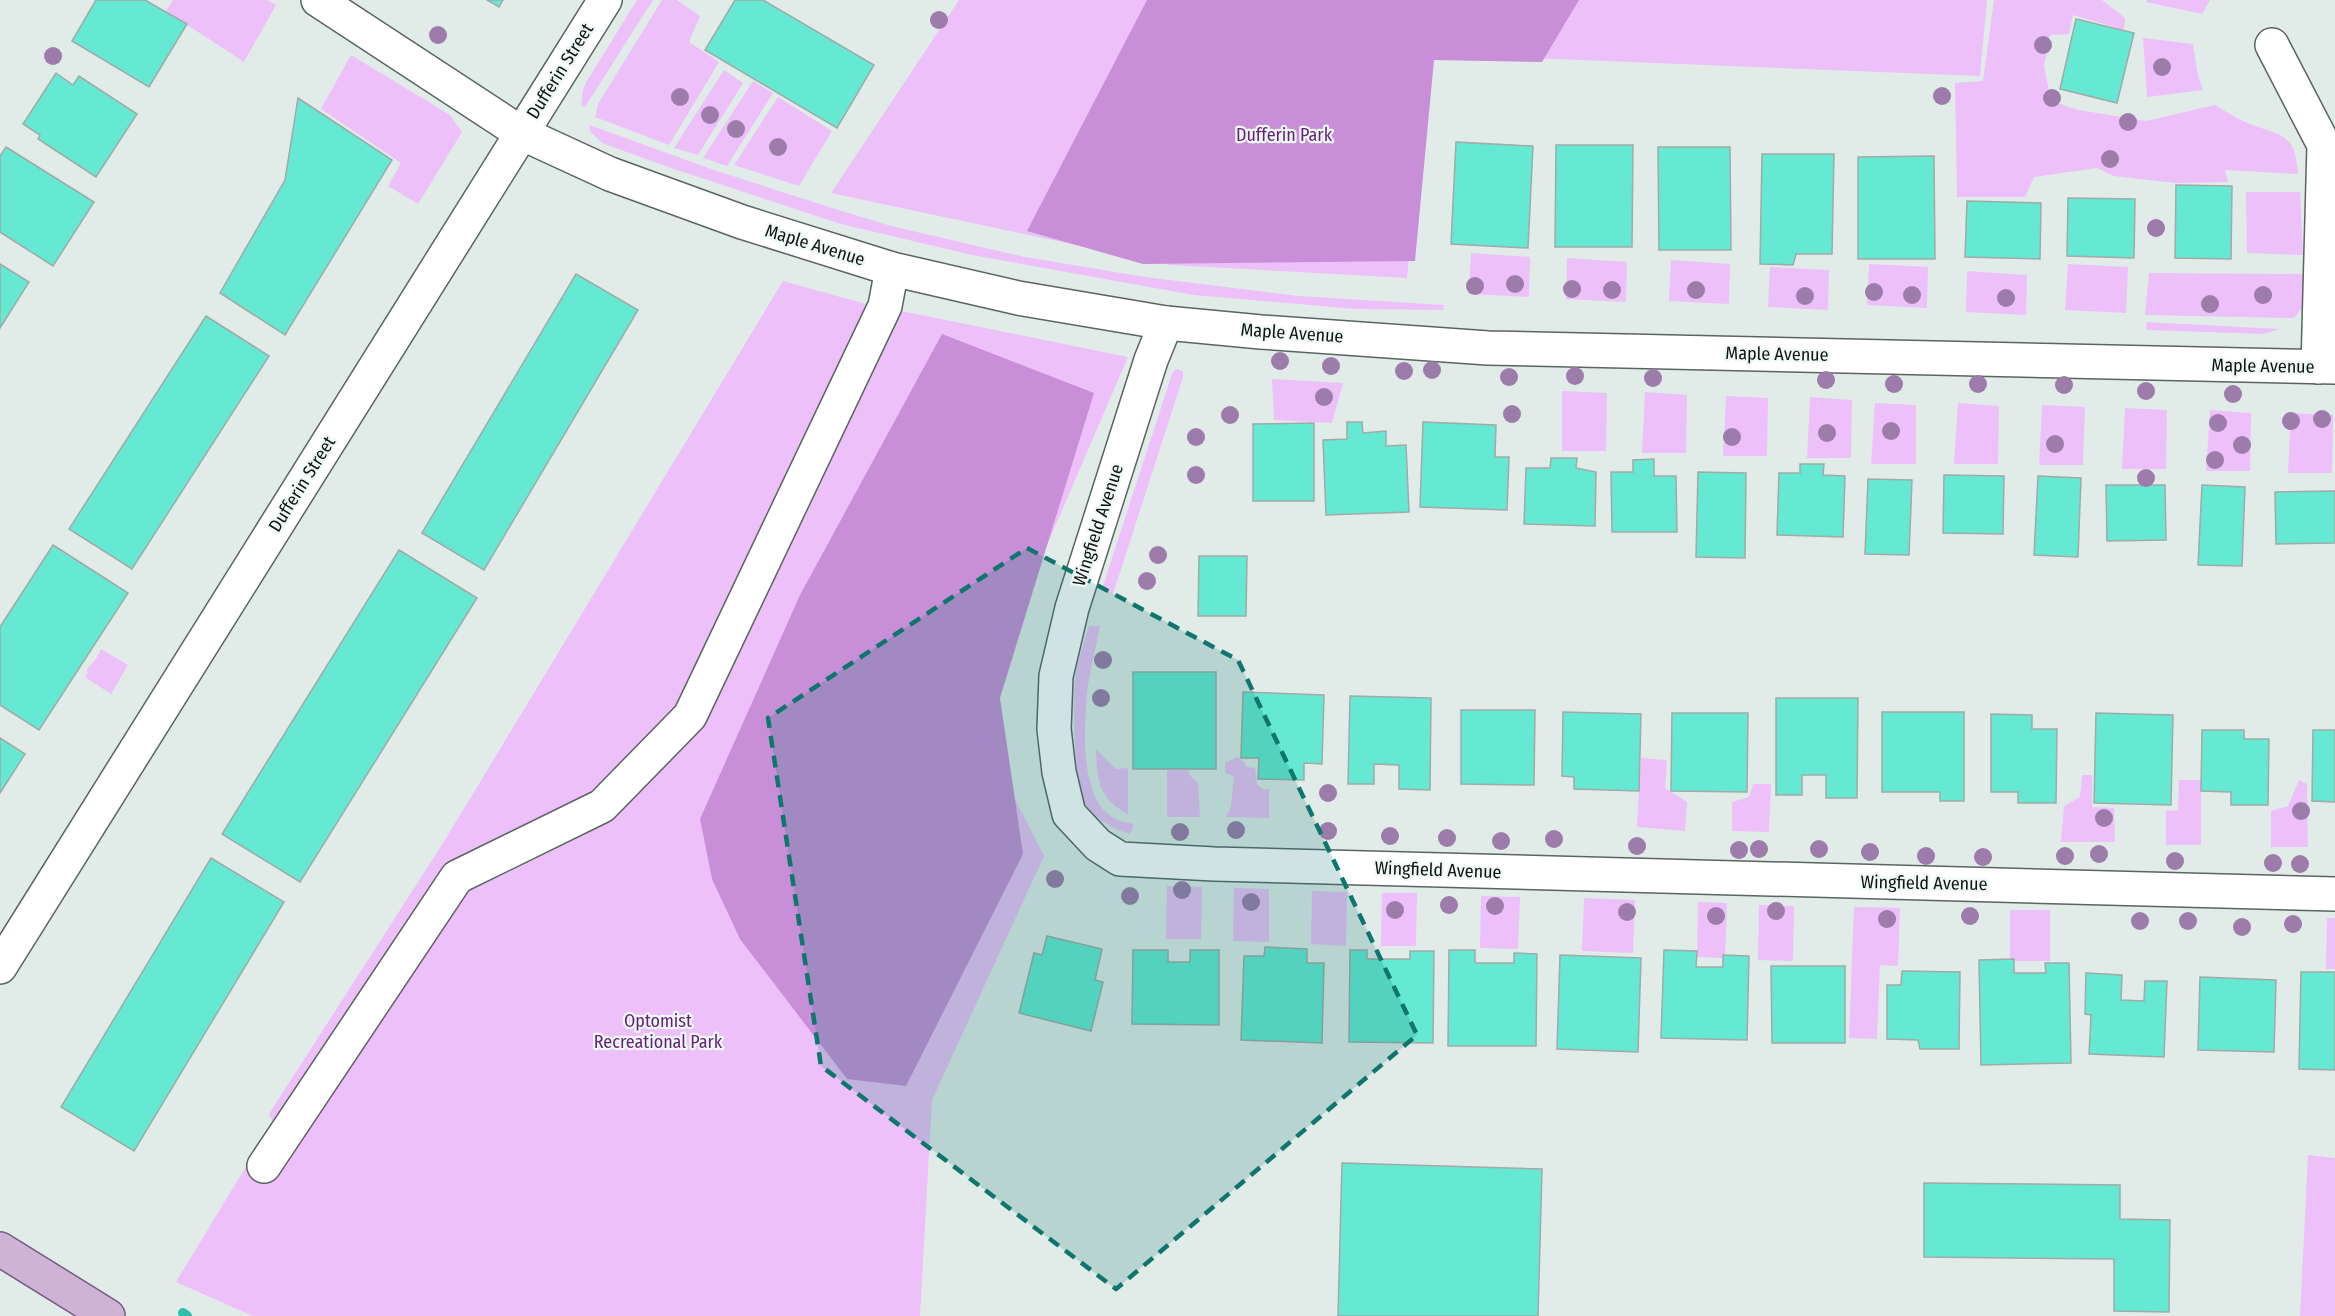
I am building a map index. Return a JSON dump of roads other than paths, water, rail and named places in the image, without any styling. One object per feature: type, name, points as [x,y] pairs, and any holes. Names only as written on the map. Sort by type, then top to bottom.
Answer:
[{"type":"main road","points":[[0,1249],[108,1316]]},
{"type":"street","name":"Maple Avenue","points":[[318,0],[521,133],[621,178],[742,222],[892,268],[1018,298],[1166,323],[1488,348],[2327,367]]},
{"type":"street","name":"Dufferin Street","points":[[0,967],[604,0]]},
{"type":"street","points":[[2272,45],[2324,145],[2327,367]]},
{"type":"street","points":[[264,1166],[457,878],[602,806],[690,716],[885,306],[892,268]]},
{"type":"street","name":"Wingfield Avenue","points":[[1166,323],[1151,360],[1072,608],[1056,676],[1054,729],[1059,772],[1069,814],[1098,845],[1120,859],[1191,863],[2335,894]]},
{"type":"waterway","points":[[183,1313],[187,1316]]},
{"type":"park label","name":"Dufferin Park","points":[[1284,135]]},
{"type":"park label","name":"Optomist Recreational Park","points":[[658,1031]]}]
